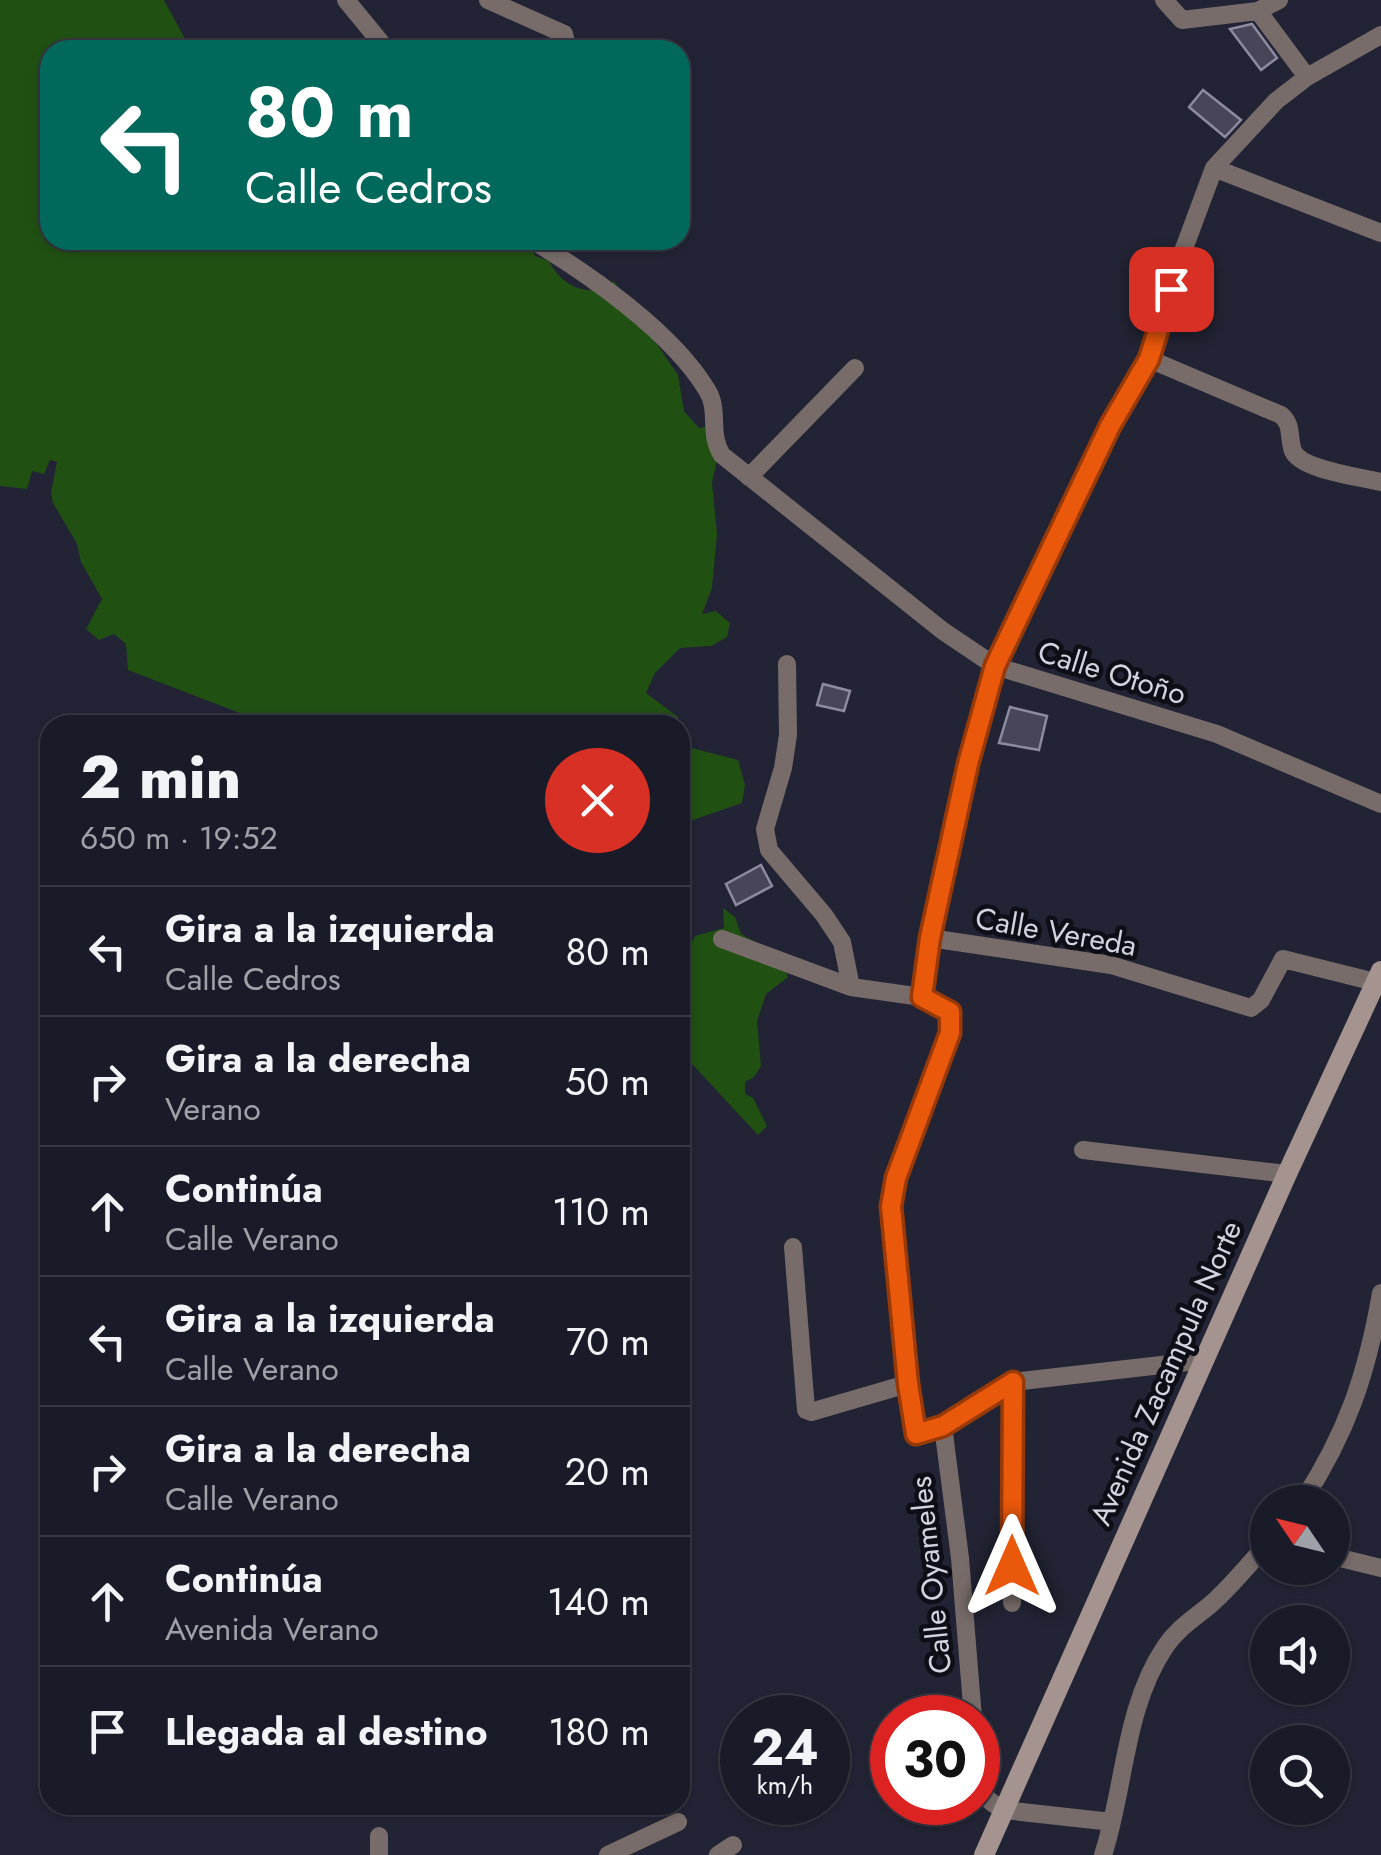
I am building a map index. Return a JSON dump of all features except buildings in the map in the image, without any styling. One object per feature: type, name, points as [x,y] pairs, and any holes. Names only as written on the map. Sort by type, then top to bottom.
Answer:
[{"type":"main road","name":"Avenida Zacampula Norte","points":[[984,1855],[1378,976]]},
{"type":"street","points":[[346,0],[379,40]]},
{"type":"street","points":[[488,0],[564,34],[566,40]]},
{"type":"street","points":[[1164,0],[1182,20],[1258,11],[1279,0]]},
{"type":"street","points":[[1258,11],[1307,77]]},
{"type":"street","points":[[922,997],[930,938],[971,747],[995,666],[1110,426],[1149,359],[1214,168],[1276,101],[1307,77],[1381,35]]},
{"type":"street","points":[[1214,168],[1381,233]]},
{"type":"street","name":"Calle Otoño","points":[[547,250],[610,292],[695,372],[710,394],[714,440],[722,456],[943,631],[995,666],[1216,734],[1381,804]]},
{"type":"street","points":[[1149,359],[1281,414],[1288,421],[1293,450],[1304,462],[1381,482]]},
{"type":"street","points":[[749,477],[855,368]]},
{"type":"street","points":[[787,664],[788,734],[783,768],[765,828],[769,850],[842,942],[852,988]]},
{"type":"street","name":"Calle Vereda","points":[[930,938],[1111,965],[1251,1008],[1261,1000],[1283,958],[1378,976]]},
{"type":"street","points":[[722,939],[852,988],[922,997],[944,1007],[952,1018],[940,1063],[896,1178],[891,1206],[914,1432],[943,1426],[1013,1382],[1205,1360]]},
{"type":"street","points":[[1083,1150],[1287,1174]]},
{"type":"street","points":[[793,1248],[806,1410],[811,1412],[908,1384]]},
{"type":"street","points":[[1312,1485],[1351,1415],[1381,1293]]},
{"type":"street","points":[[1012,1603],[1013,1382]]},
{"type":"street","name":"Calle Oyameles","points":[[943,1426],[960,1558],[971,1695]]},
{"type":"street","points":[[1350,1560],[1381,1568]]},
{"type":"street","points":[[1103,1855],[1124,1757],[1154,1666],[1185,1623],[1210,1605],[1250,1562]]},
{"type":"street","points":[[1000,1808],[1112,1822]]},
{"type":"street","points":[[608,1855],[678,1822]]},
{"type":"street","points":[[379,1855],[380,1836]]},
{"type":"green space","points":[[0,0],[164,0],[186,40],[40,40],[40,250],[532,250],[577,288],[596,290],[614,281],[678,375],[684,411],[699,428],[715,425],[718,455],[712,482],[717,534],[712,588],[702,614],[716,611],[730,623],[727,637],[711,646],[680,648],[655,673],[646,693],[675,715],[245,715],[128,670],[126,644],[114,634],[99,640],[86,629],[102,599],[53,503],[57,462],[50,460],[44,474],[32,471],[27,489],[0,486]]},
{"type":"green space","points":[[690,748],[738,760],[745,785],[742,803],[690,821]]},
{"type":"green space","points":[[723,908],[735,917],[741,934],[781,956],[788,977],[766,994],[757,1021],[761,1066],[745,1082],[745,1094],[753,1098],[767,1126],[758,1135],[690,1062],[690,943],[695,936],[724,928]]},
{"type":"route","points":[[1012,1566],[1013,1382],[943,1426],[914,1432],[891,1206],[896,1178],[950,1033],[950,1012],[922,997],[924,974],[979,714],[995,666],[1110,426],[1149,359],[1171,289]]}]
